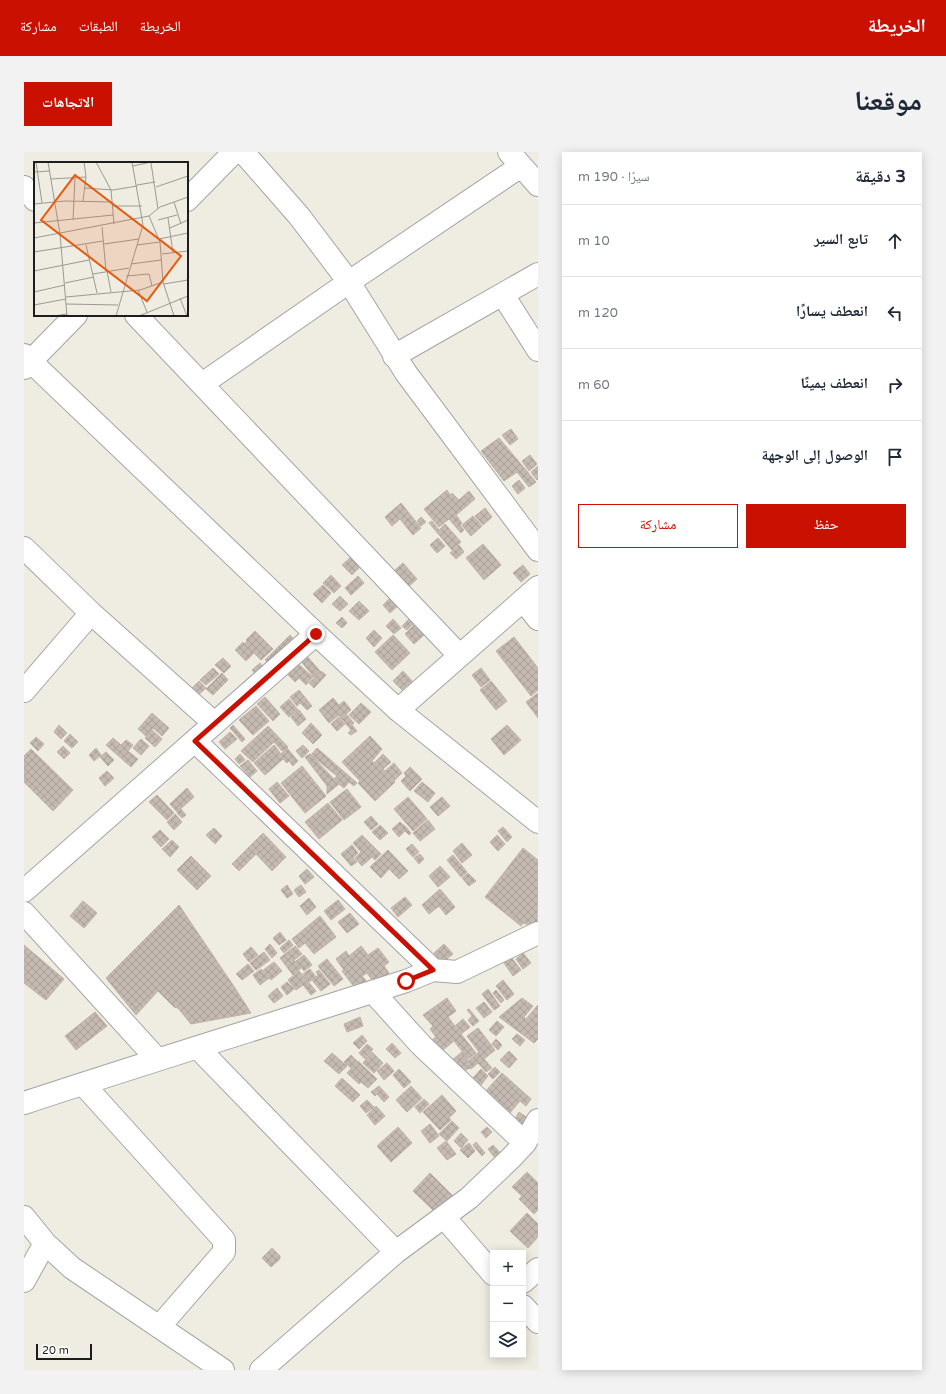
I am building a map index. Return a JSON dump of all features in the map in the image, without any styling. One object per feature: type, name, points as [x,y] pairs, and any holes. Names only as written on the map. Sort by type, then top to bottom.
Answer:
[{"type":"street","points":[[188,199],[234,152]]},
{"type":"street","points":[[243,152],[299,216],[349,282],[394,356],[538,550]]},
{"type":"street","points":[[202,384],[349,282],[515,159],[538,185]]},
{"type":"street","points":[[24,187],[34,199]]},
{"type":"street","points":[[394,356],[538,274]]},
{"type":"street","points":[[503,295],[538,350]]},
{"type":"street","points":[[75,316],[26,362],[398,710],[538,822]]},
{"type":"street","points":[[137,316],[459,655]]},
{"type":"street","points":[[24,548],[92,613],[214,723]]},
{"type":"street","points":[[398,710],[531,593],[538,619]]},
{"type":"street","points":[[24,691],[92,613]]},
{"type":"street","points":[[24,891],[316,634]]},
{"type":"street","points":[[195,741],[433,970]]},
{"type":"street","points":[[24,913],[157,1059]]},
{"type":"street","points":[[24,1103],[157,1059],[198,1048],[373,992],[433,970],[457,972],[538,933]]},
{"type":"street","points":[[373,992],[421,1045],[525,1143]]},
{"type":"street","points":[[198,1048],[396,1252]]},
{"type":"street","points":[[83,1084],[224,1240],[224,1252],[158,1327]]},
{"type":"street","points":[[261,1370],[396,1252],[444,1218],[469,1198],[512,1158],[525,1143],[538,1120]]},
{"type":"street","points":[[24,1217],[45,1243],[72,1268],[223,1370]]},
{"type":"street","points":[[444,1218],[490,1271]]},
{"type":"street","points":[[24,1281],[45,1243]]},
{"type":"street","points":[[526,1279],[538,1269]]},
{"type":"street","points":[[526,1309],[538,1322]]},
{"type":"building","points":[[511,429],[518,439],[510,445],[502,435]]},
{"type":"building","points":[[499,438],[536,482],[529,487],[517,472],[504,481],[481,451]]},
{"type":"building","points":[[530,455],[537,464],[529,471],[522,461]]},
{"type":"building","points":[[538,466],[538,479],[537,480],[531,472]]},
{"type":"building","points":[[519,480],[525,488],[518,494],[512,486]]},
{"type":"building","points":[[447,490],[450,495],[452,493],[459,500],[469,491],[475,499],[456,515],[462,523],[460,525],[464,530],[461,533],[449,519],[439,527],[424,509]]},
{"type":"building","points":[[401,503],[421,528],[413,535],[400,519],[392,526],[385,517]]},
{"type":"building","points":[[485,508],[492,517],[483,525],[475,516]]},
{"type":"building","points":[[473,516],[482,526],[471,536],[462,525]]},
{"type":"building","points":[[421,517],[426,522],[421,526],[417,521]]},
{"type":"building","points":[[432,521],[439,530],[445,524],[461,542],[452,550],[429,523]]},
{"type":"building","points":[[438,538],[445,546],[437,553],[430,545]]},
{"type":"building","points":[[483,544],[501,565],[484,580],[466,558]]},
{"type":"building","points":[[459,545],[464,552],[456,559],[450,553]]},
{"type":"building","points":[[351,557],[361,566],[352,575],[342,565]]},
{"type":"building","points":[[403,563],[417,579],[408,587],[394,571]]},
{"type":"building","points":[[523,565],[530,574],[521,582],[513,573]]},
{"type":"building","points":[[331,575],[341,586],[334,593],[323,583]]},
{"type":"building","points":[[358,576],[364,583],[351,595],[345,588]]},
{"type":"building","points":[[323,585],[331,593],[322,603],[313,594]]},
{"type":"building","points":[[340,596],[348,604],[340,611],[332,604]]},
{"type":"building","points":[[391,597],[399,605],[390,613],[383,605]]},
{"type":"building","points":[[359,601],[369,611],[359,620],[349,611]]},
{"type":"building","points":[[342,617],[347,623],[342,628],[336,623]]},
{"type":"building","points":[[410,618],[414,623],[407,630],[402,626]]},
{"type":"building","points":[[393,619],[401,628],[394,634],[386,626]]},
{"type":"building","points":[[414,625],[424,635],[414,644],[405,634]]},
{"type":"building","points":[[374,630],[382,638],[374,647],[366,638]]},
{"type":"building","points":[[255,631],[273,649],[261,660],[254,653],[246,661],[235,650],[243,642],[244,644]]},
{"type":"building","points":[[290,635],[297,643],[272,667],[265,660]]},
{"type":"building","points":[[393,635],[410,653],[392,670],[375,652]]},
{"type":"building","points":[[514,637],[538,668],[538,690],[531,696],[496,651]]},
{"type":"building","points":[[306,655],[320,671],[314,677],[300,660]]},
{"type":"building","points":[[223,658],[231,666],[224,673],[215,665]]},
{"type":"building","points":[[296,662],[313,677],[306,685],[299,678],[295,682],[286,673]]},
{"type":"building","points":[[260,663],[266,671],[258,677],[252,670]]},
{"type":"building","points":[[213,668],[219,674],[206,685],[200,680]]},
{"type":"building","points":[[481,668],[490,680],[481,687],[472,675]]},
{"type":"building","points":[[321,671],[326,675],[314,688],[309,683]]},
{"type":"building","points":[[403,671],[412,681],[402,690],[393,681]]},
{"type":"building","points":[[222,673],[228,680],[213,695],[206,689]]},
{"type":"building","points":[[199,681],[206,688],[194,699],[188,692]]},
{"type":"building","points":[[491,681],[507,701],[496,710],[480,690]]},
{"type":"building","points":[[299,690],[312,706],[307,710],[300,703],[297,706],[290,697]]},
{"type":"building","points":[[538,693],[538,718],[526,702]]},
{"type":"building","points":[[265,697],[280,714],[273,721],[257,704]]},
{"type":"building","points":[[333,698],[339,705],[344,701],[351,710],[346,714],[354,723],[352,725],[357,731],[351,735],[348,733],[351,730],[339,715],[329,723],[319,710]]},
{"type":"building","points":[[289,699],[298,710],[289,717],[280,707]]},
{"type":"building","points":[[361,703],[371,712],[359,724],[349,715]]},
{"type":"building","points":[[256,706],[269,721],[253,735],[239,720]]},
{"type":"building","points":[[299,710],[306,719],[298,726],[291,717]]},
{"type":"building","points":[[152,713],[169,728],[162,736],[153,728],[146,736],[138,729]]},
{"type":"building","points":[[339,717],[345,724],[337,731],[331,724]]},
{"type":"building","points":[[311,723],[322,735],[313,744],[302,733]]},
{"type":"building","points":[[59,725],[67,733],[61,739],[54,732]]},
{"type":"building","points":[[233,725],[245,739],[242,742],[230,728]]},
{"type":"building","points":[[507,725],[521,740],[504,755],[491,739]]},
{"type":"building","points":[[268,726],[288,747],[282,751],[274,742],[253,762],[241,751]]},
{"type":"building","points":[[152,730],[162,739],[155,747],[145,738]]},
{"type":"building","points":[[230,732],[237,739],[225,749],[219,742]]},
{"type":"building","points":[[70,734],[78,742],[72,748],[64,741]]},
{"type":"building","points":[[370,736],[382,749],[372,761],[374,763],[383,754],[391,762],[383,769],[385,771],[394,763],[402,773],[394,781],[395,782],[375,801],[358,783],[360,781],[342,762]]},
{"type":"building","points":[[36,737],[44,744],[38,751],[30,743]]},
{"type":"building","points":[[113,738],[121,745],[126,740],[133,745],[128,751],[138,759],[131,767],[106,745]]},
{"type":"building","points":[[141,739],[149,746],[141,755],[133,748]]},
{"type":"building","points":[[274,745],[281,754],[287,748],[298,761],[293,766],[289,761],[287,763],[283,759],[265,775],[254,763]]},
{"type":"building","points":[[303,745],[309,751],[302,758],[296,751]]},
{"type":"building","points":[[63,746],[70,753],[64,759],[57,752]]},
{"type":"building","points":[[96,748],[101,755],[94,761],[89,755]]},
{"type":"building","points":[[317,748],[357,783],[354,786],[349,782],[344,788],[339,784],[327,794],[327,786],[305,757],[310,754],[334,779],[337,776],[311,755]]},
{"type":"building","points":[[31,749],[73,790],[53,811],[24,782],[24,756]]},
{"type":"building","points":[[106,752],[114,760],[108,766],[100,757]]},
{"type":"building","points":[[240,754],[245,760],[239,764],[235,759]]},
{"type":"building","points":[[248,760],[257,771],[250,777],[240,766]]},
{"type":"building","points":[[302,766],[326,796],[305,813],[281,783]]},
{"type":"building","points":[[410,767],[422,779],[410,791],[401,781],[406,776],[404,773]]},
{"type":"building","points":[[107,771],[114,778],[105,786],[99,778]]},
{"type":"building","points":[[277,782],[289,796],[280,803],[269,789]]},
{"type":"building","points":[[422,782],[435,793],[428,802],[414,791]]},
{"type":"building","points":[[187,788],[194,797],[177,812],[170,804]]},
{"type":"building","points":[[347,789],[361,807],[344,820],[330,802]]},
{"type":"building","points":[[157,795],[174,813],[167,820],[149,802]]},
{"type":"building","points":[[408,797],[427,819],[413,831],[394,809]]},
{"type":"building","points":[[442,797],[450,806],[438,816],[430,807]]},
{"type":"building","points":[[328,803],[342,820],[319,839],[305,822]]},
{"type":"building","points":[[181,809],[186,815],[182,818],[177,813]]},
{"type":"building","points":[[175,814],[182,822],[174,830],[167,822]]},
{"type":"building","points":[[371,816],[378,824],[371,830],[364,822]]},
{"type":"building","points":[[428,820],[435,829],[420,841],[413,833]]},
{"type":"building","points":[[400,822],[411,833],[409,835],[405,831],[399,837],[392,829]]},
{"type":"building","points":[[380,825],[388,833],[380,840],[372,832]]},
{"type":"building","points":[[503,827],[512,837],[507,842],[498,831]]},
{"type":"building","points":[[214,828],[222,836],[215,844],[206,835]]},
{"type":"building","points":[[160,830],[169,839],[161,847],[152,837]]},
{"type":"building","points":[[263,833],[286,857],[272,871],[256,854],[239,871],[232,864]]},
{"type":"building","points":[[362,835],[381,854],[375,860],[372,857],[362,866],[355,858],[361,852],[353,843]]},
{"type":"building","points":[[497,835],[505,844],[498,851],[490,842]]},
{"type":"building","points":[[172,840],[179,847],[170,857],[162,849]]},
{"type":"building","points":[[462,843],[472,855],[462,863],[453,851]]},
{"type":"building","points":[[412,844],[419,852],[413,857],[406,849]]},
{"type":"building","points":[[352,845],[358,853],[353,858],[357,862],[351,866],[341,854]]},
{"type":"building","points":[[523,848],[538,860],[537,927],[523,923],[521,926],[485,897]]},
{"type":"building","points":[[388,850],[408,871],[399,879],[389,869],[381,878],[370,867]]},
{"type":"building","points":[[420,854],[424,859],[419,864],[414,858]]},
{"type":"building","points":[[453,855],[467,872],[461,877],[447,860]]},
{"type":"building","points":[[191,856],[211,876],[197,890],[177,870]]},
{"type":"building","points":[[440,866],[450,877],[438,887],[429,876]]},
{"type":"building","points":[[307,869],[314,877],[305,884],[299,876]]},
{"type":"building","points":[[468,873],[476,881],[469,886],[462,878]]},
{"type":"building","points":[[287,885],[293,894],[287,898],[281,890]]},
{"type":"building","points":[[301,885],[306,892],[299,897],[294,890]]},
{"type":"building","points":[[440,889],[455,907],[446,915],[439,906],[429,914],[422,905]]},
{"type":"building","points":[[405,897],[412,905],[398,917],[391,908]]},
{"type":"building","points":[[309,898],[316,907],[307,915],[300,906]]},
{"type":"building","points":[[338,900],[345,909],[331,920],[324,911]]},
{"type":"building","points":[[83,901],[97,913],[84,928],[70,916]]},
{"type":"building","points":[[179,905],[251,1013],[191,1024],[178,1008],[174,1007],[158,991],[136,1015],[106,978]]},
{"type":"building","points":[[350,913],[359,924],[347,933],[338,922]]},
{"type":"building","points":[[320,916],[336,937],[314,954],[305,943],[299,948],[292,939]]},
{"type":"building","points":[[280,932],[286,940],[279,945],[273,938]]},
{"type":"building","points":[[289,940],[293,945],[284,953],[280,948]]},
{"type":"building","points":[[270,944],[277,953],[272,958],[265,949]]},
{"type":"building","points":[[444,944],[453,954],[442,963],[434,953]]},
{"type":"building","points":[[24,945],[64,979],[46,1000],[24,983]]},
{"type":"building","points":[[295,946],[302,954],[294,960],[301,968],[293,975],[280,958]]},
{"type":"building","points":[[361,946],[368,955],[378,948],[389,962],[384,966],[389,973],[375,984],[367,973],[362,976],[368,983],[358,992],[342,971],[344,970],[336,959],[346,951],[349,956]]},
{"type":"building","points":[[251,947],[258,955],[249,962],[243,954]]},
{"type":"building","points":[[264,952],[270,960],[256,970],[250,963]]},
{"type":"building","points":[[523,953],[531,963],[523,969],[516,959]]},
{"type":"building","points":[[304,955],[312,965],[304,971],[296,961]]},
{"type":"building","points":[[511,957],[521,970],[513,976],[504,963]]},
{"type":"building","points":[[327,959],[343,979],[334,986],[318,966]]},
{"type":"building","points":[[274,962],[282,971],[271,980],[269,978],[260,985],[253,975],[261,969],[262,971]]},
{"type":"building","points":[[248,964],[254,971],[242,980],[236,974]]},
{"type":"building","points":[[310,969],[316,977],[318,975],[316,972],[319,970],[330,984],[321,991],[312,980],[309,982],[303,974]]},
{"type":"building","points":[[299,971],[316,991],[311,995],[303,985],[296,990],[288,980]]},
{"type":"building","points":[[503,980],[514,994],[507,1000],[496,986]]},
{"type":"building","points":[[287,982],[294,989],[287,995],[281,987]]},
{"type":"building","points":[[277,988],[283,996],[274,1003],[268,996]]},
{"type":"building","points":[[488,989],[500,1006],[494,1010],[482,994]]},
{"type":"building","points":[[496,990],[504,1000],[501,1003],[493,993]]},
{"type":"building","points":[[447,998],[456,1011],[448,1017],[455,1026],[463,1019],[470,1027],[461,1034],[476,1053],[468,1059],[454,1041],[438,1054],[429,1042],[436,1037],[430,1029],[433,1026],[423,1015]]},
{"type":"building","points":[[522,998],[533,1006],[524,1017],[526,1019],[538,1005],[538,1039],[534,1043],[499,1017]]},
{"type":"building","points":[[484,1002],[492,1012],[484,1018],[476,1008]]},
{"type":"building","points":[[469,1009],[479,1021],[473,1026],[468,1020],[472,1016],[467,1010]]},
{"type":"building","points":[[95,1012],[107,1026],[76,1050],[65,1036]]},
{"type":"building","points":[[360,1017],[363,1026],[347,1032],[344,1024]]},
{"type":"building","points":[[497,1021],[504,1027],[496,1036],[489,1030]]},
{"type":"building","points":[[478,1028],[495,1050],[484,1059],[492,1068],[486,1072],[478,1063],[471,1069],[469,1068],[465,1071],[462,1068],[460,1069],[452,1060],[462,1052],[468,1061],[479,1052],[467,1036]]},
{"type":"building","points":[[517,1034],[525,1040],[520,1046],[512,1039]]},
{"type":"building","points":[[362,1035],[367,1041],[359,1049],[353,1043]]},
{"type":"building","points":[[496,1039],[502,1045],[498,1050],[492,1044]]},
{"type":"building","points":[[392,1043],[401,1053],[395,1058],[386,1049]]},
{"type":"building","points":[[367,1044],[373,1049],[365,1059],[359,1053]]},
{"type":"building","points":[[509,1051],[517,1059],[509,1068],[500,1060]]},
{"type":"building","points":[[372,1052],[383,1063],[374,1073],[363,1063]]},
{"type":"building","points":[[332,1053],[347,1066],[339,1074],[324,1061]]},
{"type":"building","points":[[351,1055],[357,1061],[351,1068],[344,1062]]},
{"type":"building","points":[[358,1061],[377,1079],[368,1088],[361,1082],[359,1084],[347,1073]]},
{"type":"building","points":[[387,1063],[394,1071],[384,1080],[377,1071]]},
{"type":"building","points":[[495,1067],[500,1072],[493,1079],[488,1074]]},
{"type":"building","points":[[399,1069],[411,1082],[404,1088],[393,1075]]},
{"type":"building","points":[[481,1069],[488,1076],[481,1085],[473,1078]]},
{"type":"building","points":[[502,1073],[531,1099],[526,1106],[520,1101],[508,1115],[484,1093]]},
{"type":"building","points":[[342,1078],[360,1095],[353,1102],[335,1086]]},
{"type":"building","points":[[379,1086],[389,1097],[384,1102],[377,1094],[375,1096],[371,1092]]},
{"type":"building","points":[[411,1086],[422,1098],[407,1112],[396,1100]]},
{"type":"building","points":[[442,1095],[456,1111],[449,1118],[451,1120],[440,1130],[423,1112]]},
{"type":"building","points":[[424,1099],[429,1104],[420,1113],[415,1107]]},
{"type":"building","points":[[367,1100],[374,1107],[366,1113],[360,1106]]},
{"type":"building","points":[[376,1106],[385,1116],[375,1125],[367,1115]]},
{"type":"building","points":[[519,1112],[532,1121],[525,1132],[512,1124]]},
{"type":"building","points":[[452,1121],[459,1128],[447,1141],[439,1134]]},
{"type":"building","points":[[430,1124],[439,1136],[430,1143],[421,1131]]},
{"type":"building","points":[[398,1127],[412,1143],[391,1162],[377,1146]]},
{"type":"building","points":[[487,1127],[492,1132],[486,1138],[481,1132]]},
{"type":"building","points":[[461,1133],[468,1140],[461,1148],[454,1141]]},
{"type":"building","points":[[446,1141],[456,1154],[447,1160],[437,1148]]},
{"type":"building","points":[[476,1142],[485,1153],[482,1156],[473,1145]]},
{"type":"building","points":[[469,1143],[475,1151],[468,1158],[460,1150]]},
{"type":"building","points":[[493,1145],[505,1158],[499,1163],[488,1149]]},
{"type":"building","points":[[527,1172],[538,1183],[538,1210],[534,1214],[519,1199],[522,1196],[512,1187]]},
{"type":"building","points":[[430,1173],[453,1196],[436,1213],[413,1191]]},
{"type":"building","points":[[527,1213],[538,1224],[538,1237],[528,1248],[510,1231]]},
{"type":"building","points":[[272,1248],[280,1256],[280,1259],[271,1267],[262,1258]]},
{"type":"route","points":[[316,634],[195,741],[433,970],[406,981]]}]
